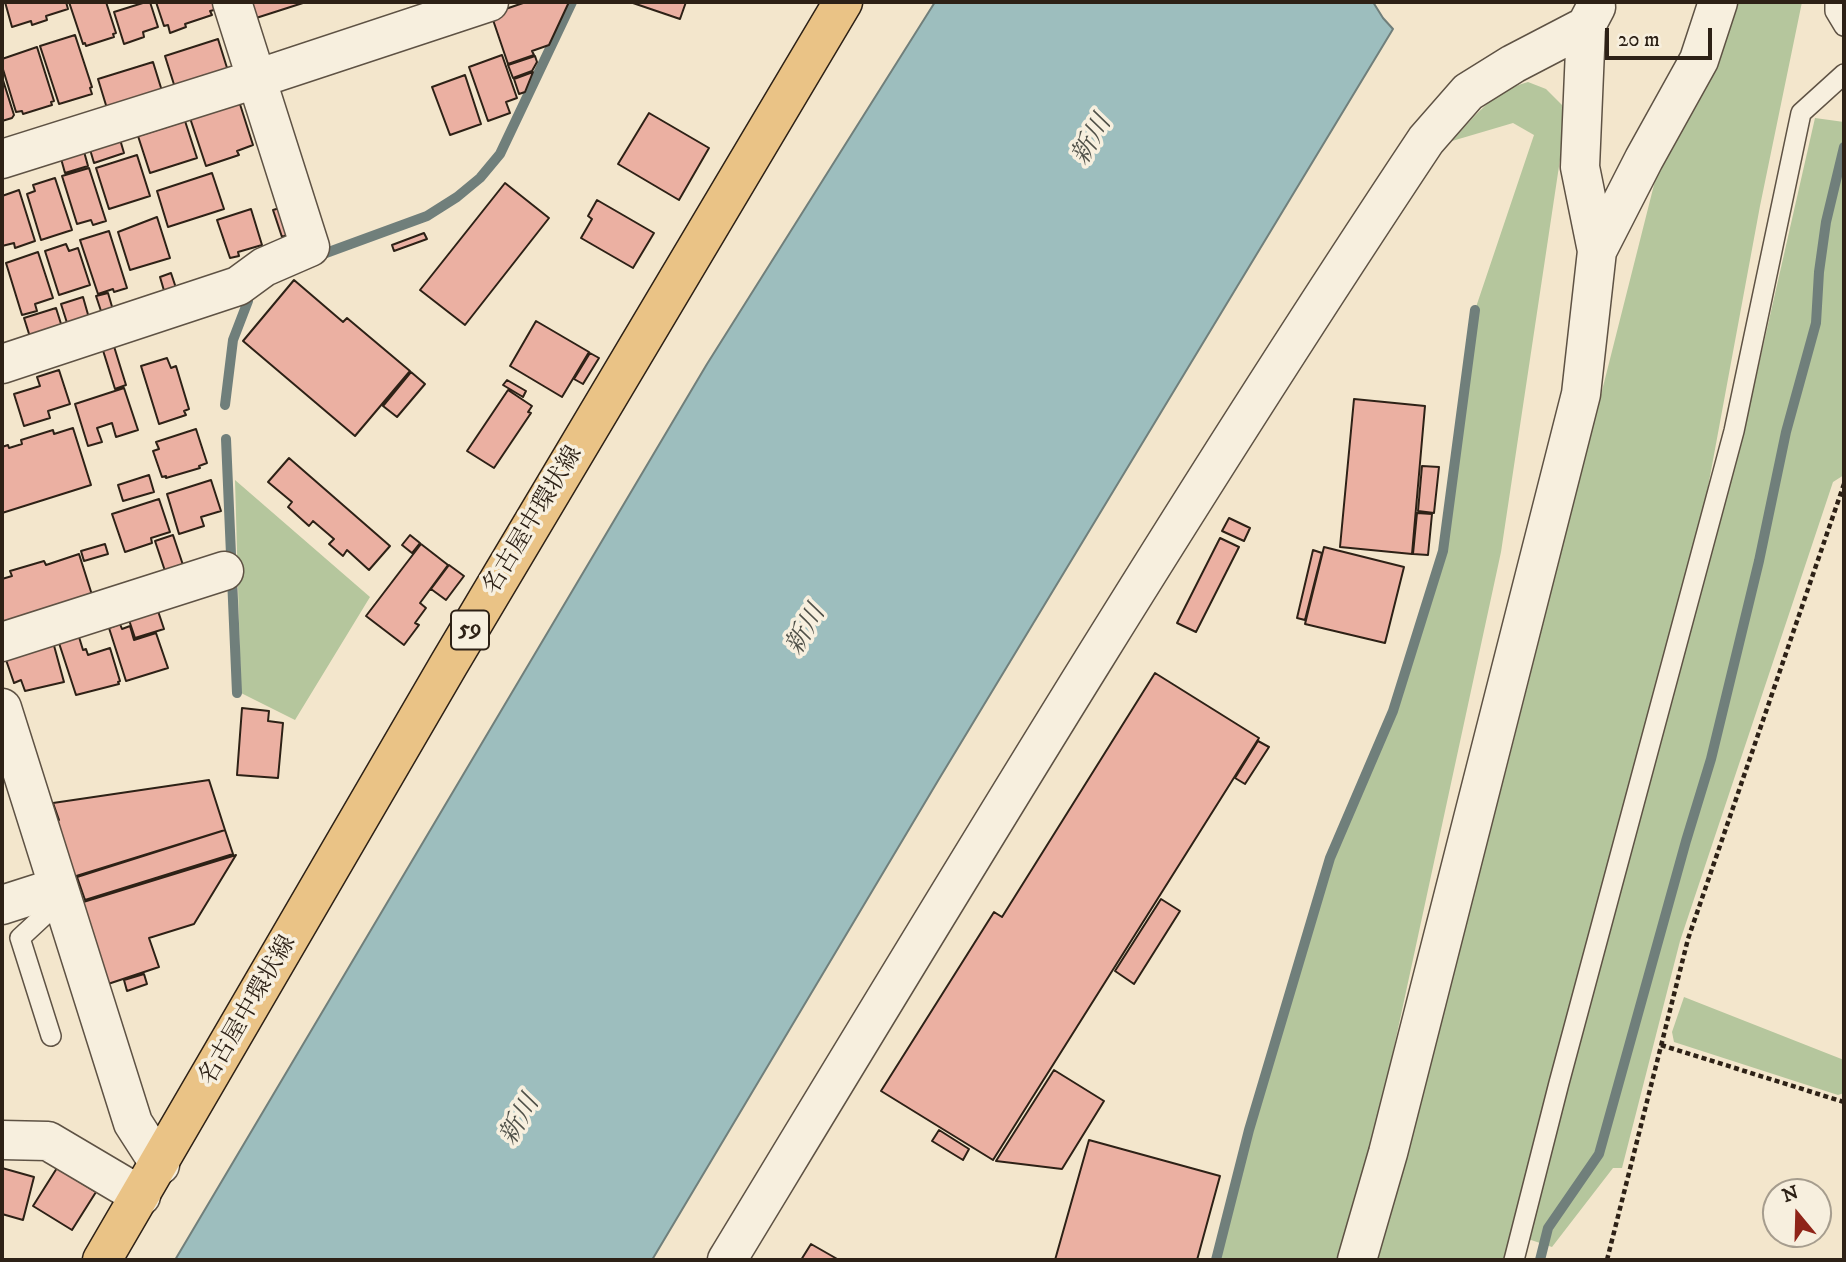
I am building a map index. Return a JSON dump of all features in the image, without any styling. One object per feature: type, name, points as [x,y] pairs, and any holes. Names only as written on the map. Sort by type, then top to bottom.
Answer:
[{"type":"main road","name":"名古屋中環状線","points":[[102,1260],[456,653],[843,2]]},
{"type":"street","points":[[2,364],[238,286],[264,267],[310,247],[232,2]]},
{"type":"street","points":[[2,159],[257,79],[438,10],[489,2]]},
{"type":"street","points":[[1597,251],[1699,60],[1718,2]]},
{"type":"street","points":[[1357,1260],[1391,1140],[1581,394],[1597,251],[1580,167],[1592,14]]},
{"type":"street","points":[[727,1260],[998,813],[1238,426],[1426,140],[1468,92],[1592,14]]},
{"type":"street","points":[[2,642],[224,571]]},
{"type":"street","points":[[2,708],[150,1180]]},
{"type":"street","points":[[2,905],[60,893]]},
{"type":"street","points":[[2,1140],[48,1142],[150,1180]]},
{"type":"lane","points":[[1835,2],[1835,11],[1844,26]]},
{"type":"lane","points":[[1514,1260],[1734,431],[1801,113],[1844,74]]},
{"type":"lane","points":[[51,1036],[20,938],[60,893]]},
{"type":"path","points":[[1607,1260],[1688,939],[1844,484]]},
{"type":"path","points":[[1661,1045],[1844,1102]]},
{"type":"green space","points":[[1736,2],[1802,2],[1760,206],[1703,514],[1549,1082],[1504,1260],[1371,1260],[1507,767],[1660,161]]},
{"type":"green space","points":[[1528,82],[1546,89],[1562,105],[1564,133],[1501,552],[1372,1149],[1339,1260],[1216,1260],[1249,1130],[1330,858],[1393,711],[1443,551],[1475,310],[1534,135],[1513,123],[1452,141],[1494,98]]},
{"type":"green space","points":[[1815,118],[1844,122],[1844,475],[1833,482],[1680,941],[1622,1168],[1613,1168],[1552,1247],[1528,1239],[1744,430]]},
{"type":"green space","points":[[235,480],[370,597],[295,720],[241,693]]},
{"type":"green space","points":[[1684,997],[1844,1060],[1844,1093],[1838,1095],[1674,1042],[1672,1032]]},
{"type":"water","name":"新川","points":[[935,2],[1373,2],[1393,29],[939,779],[652,1260],[175,1260],[707,364]]},
{"type":"building","points":[[5,2],[66,2],[68,9],[46,16],[47,20],[32,25],[31,21],[12,27]]},
{"type":"building","points":[[69,2],[106,2],[116,33],[113,34],[114,37],[86,46],[83,44]]},
{"type":"building","points":[[150,2],[158,27],[143,32],[144,37],[124,44],[114,12]]},
{"type":"building","points":[[156,2],[216,2],[218,9],[210,11],[212,15],[185,24],[186,27],[170,33],[168,25],[164,26]]},
{"type":"building","points":[[248,2],[306,2],[253,19]]},
{"type":"building","points":[[526,2],[569,2],[549,45],[532,51],[534,55],[508,64],[491,14]]},
{"type":"building","points":[[630,2],[686,2],[680,19]]},
{"type":"building","points":[[75,35],[92,94],[59,104],[40,46]]},
{"type":"building","points":[[218,39],[228,71],[177,94],[165,56]]},
{"type":"building","points":[[37,47],[54,101],[51,102],[52,105],[23,114],[22,111],[16,112],[2,59]]},
{"type":"building","points":[[502,55],[517,98],[506,102],[510,113],[488,121],[469,67]]},
{"type":"building","points":[[535,56],[537,62],[532,71],[513,78],[508,65]]},
{"type":"building","points":[[153,62],[162,91],[109,115],[98,79]]},
{"type":"building","points":[[533,72],[525,92],[519,94],[514,79]]},
{"type":"building","points":[[465,75],[481,124],[450,135],[432,87]]},
{"type":"building","points":[[2,77],[14,115],[2,121]]},
{"type":"building","points":[[238,98],[253,145],[237,151],[239,155],[206,166],[190,118]]},
{"type":"building","points":[[649,113],[709,148],[679,200],[618,164]]},
{"type":"building","points":[[185,121],[197,158],[150,173],[138,136]]},
{"type":"building","points":[[119,136],[124,153],[94,163],[89,146]]},
{"type":"building","points":[[83,148],[88,166],[65,173],[60,155]]},
{"type":"building","points":[[137,155],[150,196],[109,209],[96,168]]},
{"type":"building","points":[[89,168],[106,221],[93,225],[91,220],[77,224],[62,176]]},
{"type":"building","points":[[212,173],[224,209],[168,227],[157,191]]},
{"type":"building","points":[[55,178],[72,230],[41,240],[27,194],[35,191],[33,185]]},
{"type":"building","points":[[505,183],[549,218],[465,325],[420,290]]},
{"type":"building","points":[[19,190],[35,241],[15,248],[14,243],[2,246],[2,196]]},
{"type":"building","points":[[597,200],[654,233],[633,268],[581,238],[592,219],[588,216]]},
{"type":"building","points":[[283,207],[292,233],[282,237],[273,210]]},
{"type":"building","points":[[251,209],[262,245],[238,252],[239,256],[230,258],[217,220]]},
{"type":"building","points":[[157,217],[170,258],[130,270],[118,232]]},
{"type":"building","points":[[109,231],[127,288],[98,294],[80,240]]},
{"type":"building","points":[[424,233],[427,239],[394,251],[392,245]]},
{"type":"building","points":[[66,244],[69,251],[78,248],[90,285],[59,295],[45,251]]},
{"type":"building","points":[[38,252],[53,298],[35,304],[37,311],[22,315],[6,263]]},
{"type":"building","points":[[171,273],[177,291],[165,294],[160,277]]},
{"type":"building","points":[[294,280],[343,322],[347,318],[410,371],[355,436],[243,341]]},
{"type":"building","points":[[108,293],[113,310],[102,314],[96,296]]},
{"type":"building","points":[[83,297],[89,318],[68,326],[61,304]]},
{"type":"building","points":[[56,308],[62,327],[30,337],[24,318]]},
{"type":"building","points":[[536,321],[589,352],[562,397],[510,366]]},
{"type":"building","points":[[112,340],[126,385],[115,389],[101,344]]},
{"type":"building","points":[[590,353],[599,358],[583,384],[574,379]]},
{"type":"building","points":[[167,358],[171,368],[176,366],[189,409],[184,411],[186,415],[159,424],[141,366]]},
{"type":"building","points":[[59,370],[70,404],[48,411],[50,418],[24,426],[14,394],[40,386],[37,377]]},
{"type":"building","points":[[411,372],[425,384],[397,417],[383,406]]},
{"type":"building","points":[[507,380],[526,391],[523,397],[503,385]]},
{"type":"building","points":[[124,388],[138,430],[116,437],[112,423],[97,428],[102,442],[88,446],[75,404]]},
{"type":"building","points":[[508,390],[532,406],[528,412],[531,413],[494,468],[467,451]]},
{"type":"building","points":[[1354,399],[1425,406],[1412,554],[1340,547]]},
{"type":"building","points":[[73,428],[91,485],[2,513],[2,447],[22,444],[21,440],[53,430],[54,434]]},
{"type":"building","points":[[196,429],[207,463],[199,466],[200,468],[162,477],[153,451],[159,449],[156,442]]},
{"type":"building","points":[[289,458],[390,546],[369,570],[347,550],[343,556],[329,544],[334,539],[313,521],[309,526],[288,507],[292,502],[268,482]]},
{"type":"building","points":[[1422,466],[1439,467],[1434,513],[1418,511]]},
{"type":"building","points":[[149,475],[154,492],[123,501],[118,485]]},
{"type":"building","points":[[211,480],[221,511],[201,517],[204,526],[179,534],[167,494]]},
{"type":"building","points":[[159,499],[170,532],[151,538],[152,543],[125,552],[112,514]]},
{"type":"building","points":[[1417,513],[1432,514],[1428,555],[1413,554]]},
{"type":"building","points":[[1229,518],[1250,528],[1244,541],[1222,531]]},
{"type":"building","points":[[173,535],[184,568],[166,574],[155,541]]},
{"type":"building","points":[[410,535],[420,543],[412,553],[402,545]]},
{"type":"building","points":[[1220,538],[1239,547],[1196,632],[1177,623]]},
{"type":"building","points":[[105,544],[108,554],[84,561],[81,551]]},
{"type":"building","points":[[421,544],[448,565],[420,603],[426,608],[415,623],[419,625],[404,645],[366,616]]},
{"type":"building","points":[[1324,547],[1404,567],[1385,643],[1305,624]]},
{"type":"building","points":[[1313,550],[1322,553],[1305,620],[1297,618]]},
{"type":"building","points":[[79,554],[93,598],[2,627],[2,579],[12,576],[10,571],[44,561],[46,565]]},
{"type":"building","points":[[449,565],[464,576],[446,600],[431,589]]},
{"type":"building","points":[[157,608],[164,629],[135,638],[128,617]]},
{"type":"building","points":[[120,624],[122,629],[130,626],[134,640],[156,633],[168,668],[126,681],[109,628]]},
{"type":"building","points":[[79,637],[83,650],[86,649],[88,655],[110,648],[119,684],[76,695],[58,640]]},
{"type":"building","points":[[53,642],[64,682],[25,691],[21,680],[14,683],[5,657]]},
{"type":"building","points":[[1155,673],[1259,738],[993,1160],[881,1091],[994,912],[1002,917]]},
{"type":"building","points":[[242,708],[269,711],[268,721],[283,723],[278,778],[237,775]]},
{"type":"building","points":[[1258,741],[1269,747],[1245,784],[1235,778]]},
{"type":"building","points":[[209,780],[225,830],[73,877],[55,821],[59,820],[53,803]]},
{"type":"building","points":[[225,830],[233,854],[85,900],[77,877]]},
{"type":"building","points":[[236,855],[194,924],[149,938],[159,967],[105,985],[80,903]]},
{"type":"building","points":[[1161,899],[1180,911],[1134,984],[1115,971]]},
{"type":"building","points":[[144,974],[147,984],[127,991],[124,980]]},
{"type":"building","points":[[1054,1070],[1104,1101],[1062,1169],[996,1161]]},
{"type":"building","points":[[939,1130],[969,1149],[963,1160],[932,1141]]},
{"type":"building","points":[[1089,1140],[1220,1176],[1197,1260],[1055,1260]]},
{"type":"building","points":[[2,1168],[34,1177],[23,1220],[2,1214]]},
{"type":"building","points":[[57,1168],[96,1192],[72,1230],[33,1206]]},
{"type":"building","points":[[811,1244],[839,1260],[801,1260]]},
{"type":"waterway","points":[[326,253],[427,216],[480,178],[500,154],[572,2]]},
{"type":"waterway","points":[[1540,1260],[1548,1228],[1599,1154],[1711,759],[1759,561],[1786,432],[1816,323],[1826,222],[1844,147]]},
{"type":"waterway","points":[[225,405],[233,340],[248,301]]},
{"type":"waterway","points":[[1216,1260],[1249,1130],[1330,858],[1393,711],[1443,551],[1475,310]]},
{"type":"waterway","points":[[226,439],[237,693]]}]
